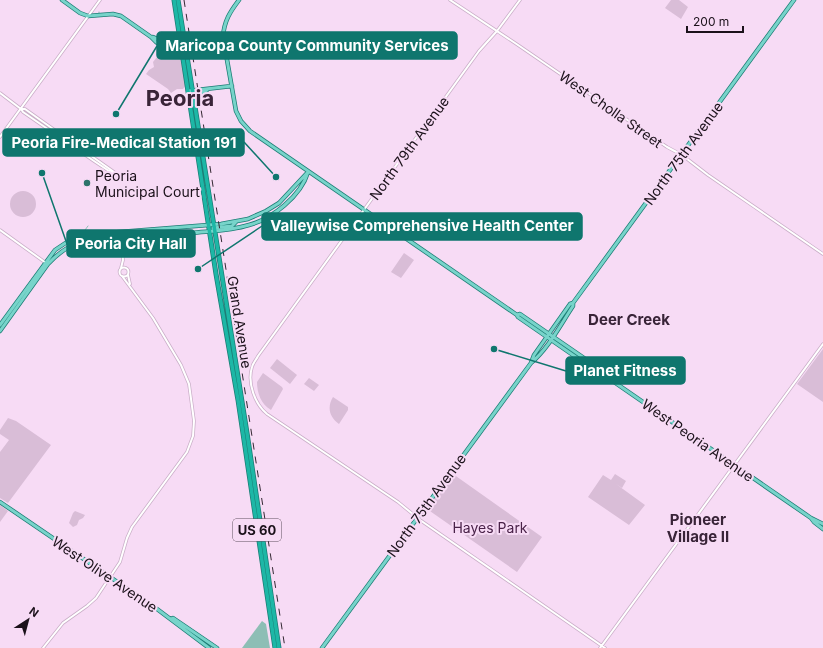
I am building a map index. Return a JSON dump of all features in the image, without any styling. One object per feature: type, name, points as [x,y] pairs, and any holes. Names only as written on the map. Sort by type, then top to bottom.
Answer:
[{"type":"highway","name":"Grand Avenue","points":[[174,0],[183,44],[214,228],[260,536],[275,648]]},
{"type":"highway","name":"Grand Avenue","points":[[178,0],[183,44]]},
{"type":"highway","name":"Grand Avenue","points":[[191,92],[209,225],[279,648]]},
{"type":"main road","points":[[62,0],[80,13],[88,16],[110,14],[123,17],[151,36],[166,43],[183,44],[224,39]]},
{"type":"main road","name":"West Peoria Avenue","points":[[239,0],[226,18],[224,26],[224,39],[236,111],[239,118],[248,130],[517,314],[520,314],[553,336],[584,358],[586,362]]},
{"type":"main road","name":"North 75th Avenue","points":[[531,363],[534,355],[549,334],[794,1],[798,0]]},
{"type":"main road","points":[[191,92],[205,92],[208,90],[232,86]]},
{"type":"main road","points":[[0,325],[47,263],[64,249],[82,241],[210,231],[214,228],[248,219],[266,212],[282,200],[308,172]]},
{"type":"main road","points":[[0,331],[59,246],[70,240],[81,236],[120,232],[209,225],[214,228],[234,229],[249,225],[268,216],[291,199],[306,178],[308,172]]},
{"type":"main road","points":[[266,212],[268,216]]},
{"type":"main road","points":[[59,246],[64,249]]},
{"type":"main road","name":"North 75th Avenue","points":[[322,648],[531,363],[537,358],[553,336],[569,313],[573,306],[572,304]]},
{"type":"main road","name":"West Peoria Avenue","points":[[517,314],[518,317],[550,340],[583,362],[586,362],[811,518],[823,524]]},
{"type":"main road","name":"West Olive Avenue","points":[[0,502],[170,619],[173,618],[179,623]]},
{"type":"main road","name":"West Peoria Avenue","points":[[811,518],[823,529]]},
{"type":"main road","points":[[179,623],[209,648]]},
{"type":"main road","points":[[179,623],[217,648]]},
{"type":"street","points":[[0,137],[100,0]]},
{"type":"street","name":"West Cholla Street","points":[[450,0],[667,148],[682,155],[708,175],[823,254]]},
{"type":"street","name":"North 79th Avenue","points":[[520,0],[497,31],[479,51],[258,356],[251,370],[252,383],[255,399],[263,410],[398,502],[417,518],[601,647],[605,648]]},
{"type":"street","points":[[0,93],[21,109],[25,109],[38,120],[94,161],[114,173],[96,158],[52,130]]},
{"type":"street","points":[[0,230],[47,263]]},
{"type":"street","points":[[43,648],[64,621],[93,602],[120,562],[132,527],[185,454],[193,438],[194,421],[190,389],[183,368],[153,318],[120,272],[123,260],[120,232]]},
{"type":"street","points":[[123,260],[129,270],[128,278],[130,286]]},
{"type":"street","points":[[121,268],[127,268]]},
{"type":"street","points":[[122,276],[126,276],[128,274]]},
{"type":"street","points":[[601,647],[823,344]]},
{"type":"green space","points":[[671,0],[679,0],[688,7],[681,19],[665,8]]},
{"type":"green space","points":[[164,48],[179,48],[186,85],[183,89],[177,89],[171,93],[168,89],[146,74],[154,67],[153,62]]},
{"type":"green space","points":[[23,191],[32,195],[36,204],[32,213],[23,217],[14,213],[10,204],[14,195]]},
{"type":"green space","points":[[404,253],[414,260],[401,278],[391,272]]},
{"type":"green space","points":[[823,349],[823,402],[797,384]]},
{"type":"green space","points":[[277,359],[297,375],[290,384],[270,368]]},
{"type":"green space","points":[[263,373],[283,389],[271,410],[260,398],[258,390],[257,382]]},
{"type":"green space","points":[[309,378],[319,385],[314,391],[304,384]]},
{"type":"green space","points":[[333,397],[348,407],[348,410],[339,424],[330,412],[330,404]]},
{"type":"green space","points":[[8,418],[16,421],[51,445],[8,503],[0,498],[0,452],[9,440],[0,434],[0,430]]},
{"type":"green space","name":"Hayes Park","points":[[453,474],[542,537],[517,572],[427,509]]},
{"type":"green space","points":[[615,474],[626,481],[622,488],[616,484],[645,505],[629,525],[588,497],[603,475],[611,480]]},
{"type":"green space","points":[[0,505],[8,511],[0,522]]},
{"type":"green space","points":[[75,511],[85,515],[79,520],[77,525],[73,527],[69,523]]},
{"type":"shaded area","points":[[262,621],[266,624],[270,648],[242,648]]},
{"type":"waterway","points":[[85,230],[88,226]]},
{"type":"railway","points":[[184,0],[285,648]]},
{"type":"place","name":"Maricopa County Community Services","points":[[116,114]]},
{"type":"place","name":"Peoria City Hall","points":[[42,173]]},
{"type":"place","name":"Peoria Fire-Medical Station 191","points":[[276,177]]},
{"type":"place","name":"Peoria Municipal Court","points":[[87,183]]},
{"type":"place","name":"Valleywise Comprehensive Health Center","points":[[198,269]]},
{"type":"place","name":"Planet Fitness","points":[[494,349]]},
{"type":"district","name":"Peoria","points":[[180,98]]},
{"type":"district","name":"Deer Creek","points":[[629,319]]},
{"type":"district","name":"Pioneer Village II","points":[[698,528]]}]
